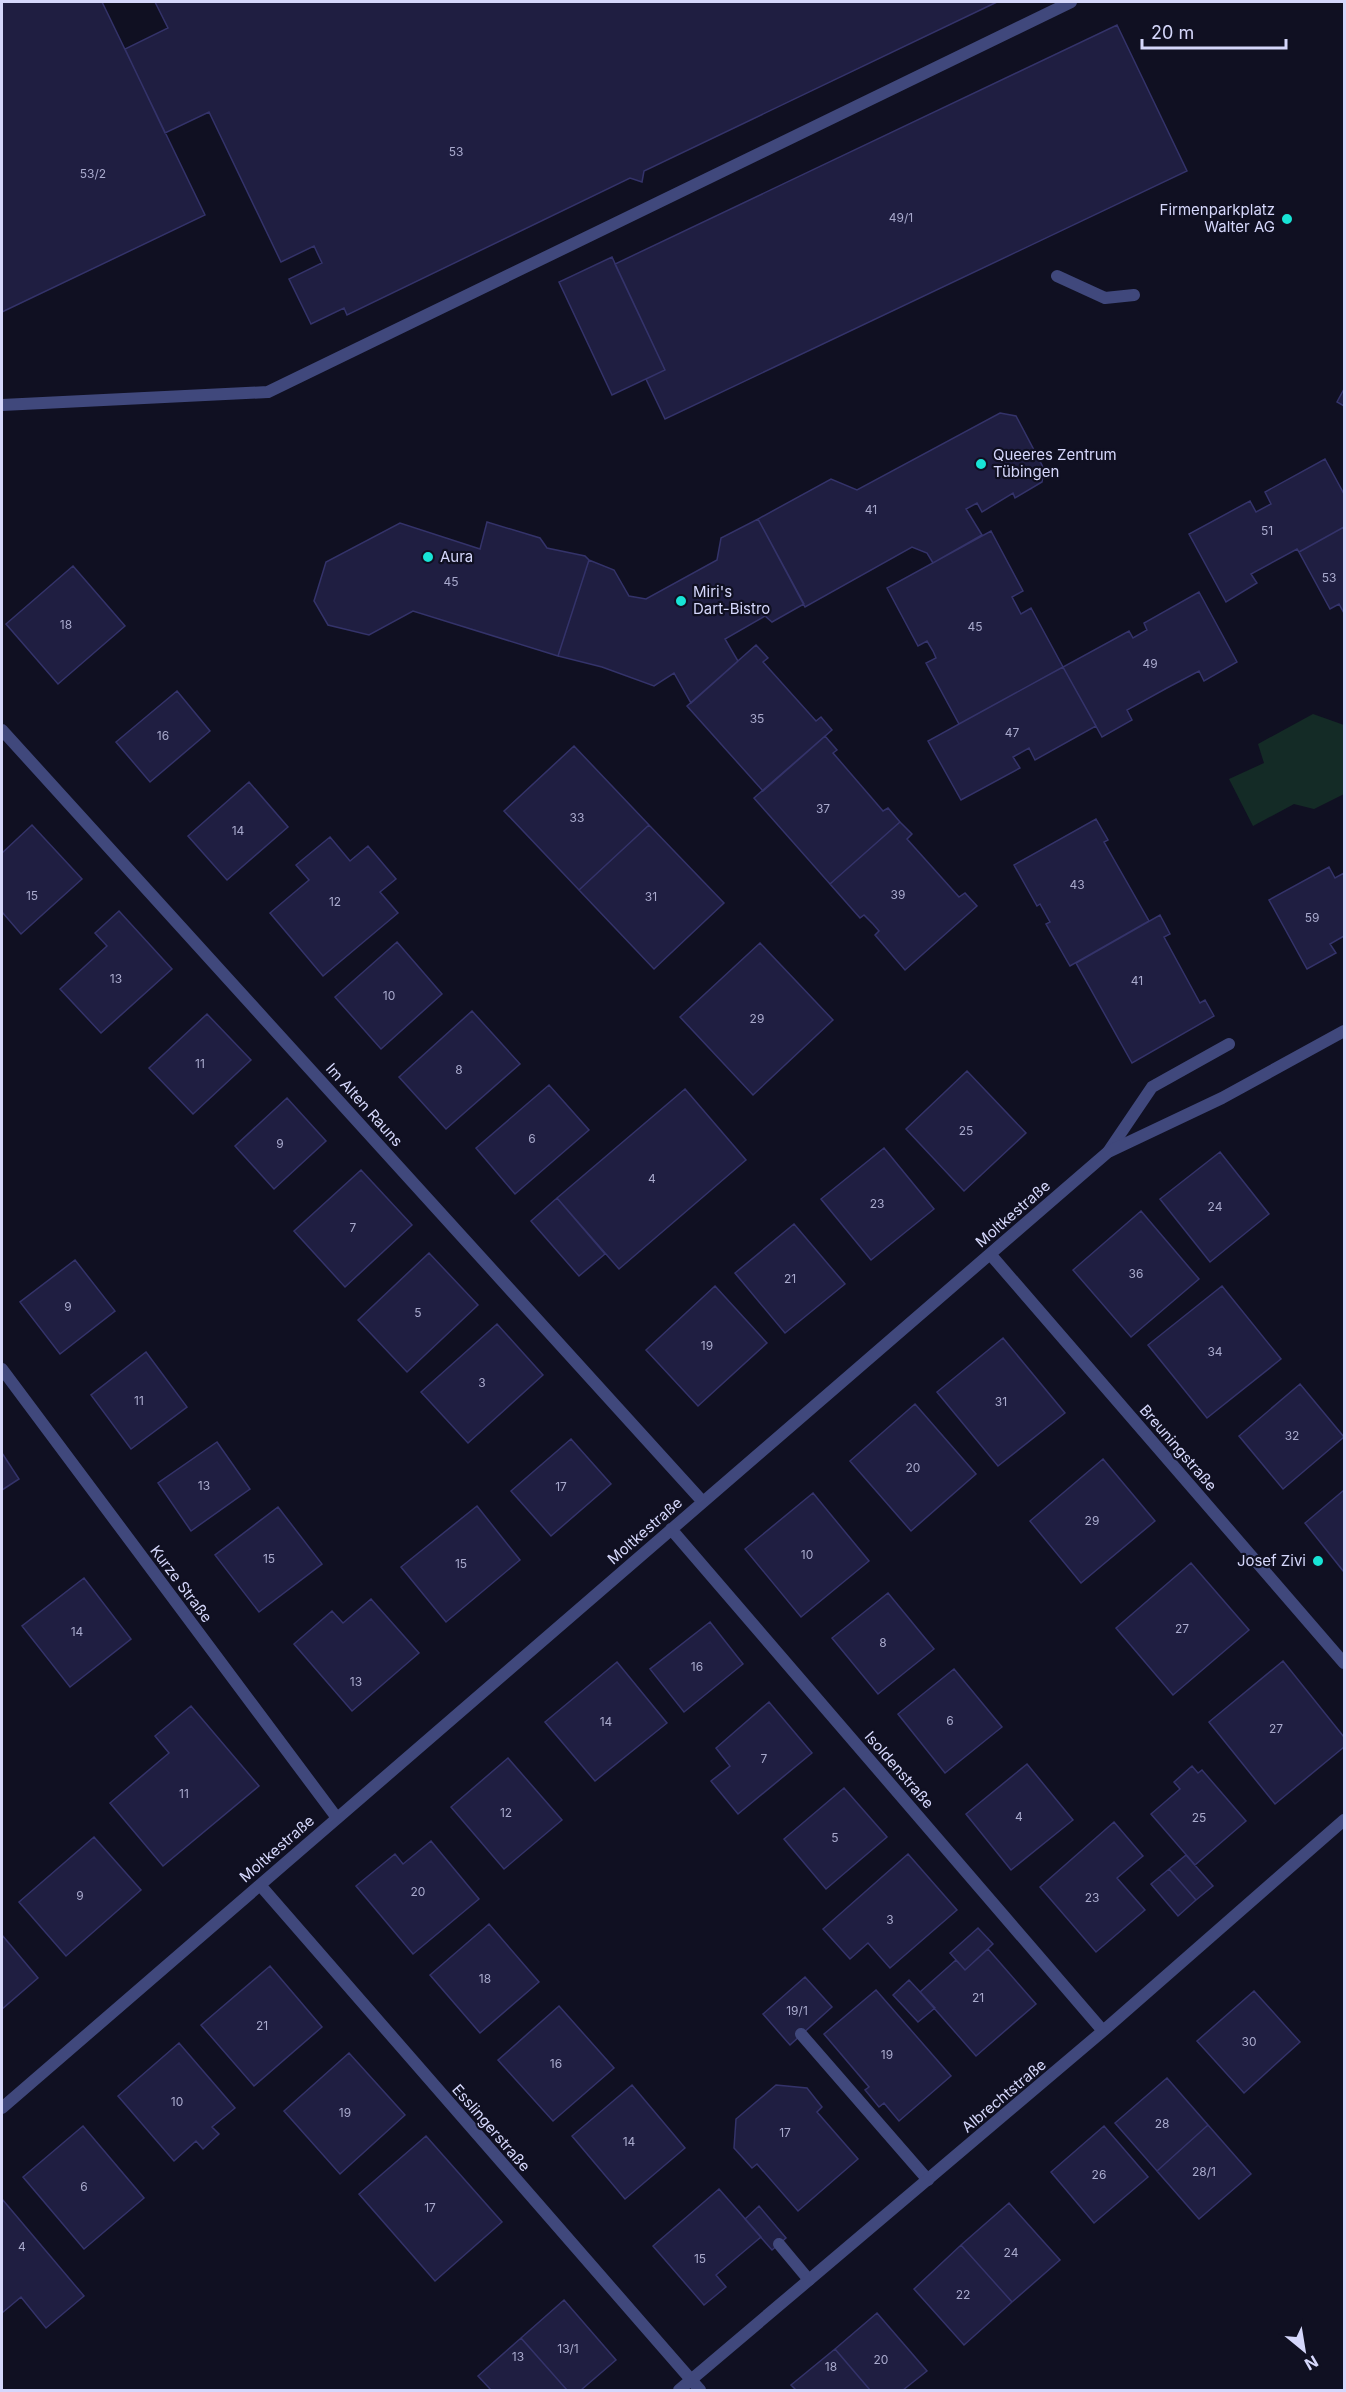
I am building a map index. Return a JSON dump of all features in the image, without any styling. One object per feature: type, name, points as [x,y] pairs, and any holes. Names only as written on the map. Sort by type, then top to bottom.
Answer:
[{"type":"street","points":[[2,405],[268,392],[1071,2]]},
{"type":"street","points":[[1057,276],[1105,298],[1134,295]]},
{"type":"street","name":"Im Alten Rauns","points":[[2,730],[703,1502]]},
{"type":"street","name":"Moltkestraße","points":[[2,2108],[1108,1152],[1222,1098],[1344,1031]]},
{"type":"street","points":[[1108,1152],[1152,1086],[1228,1044]]},
{"type":"street","name":"Breuningstraße","points":[[990,1254],[1344,1663]]},
{"type":"street","name":"Kurze Straße","points":[[2,1369],[337,1818]]},
{"type":"street","name":"Isoldenstraße","points":[[671,1529],[1103,2031]]},
{"type":"street","name":"Albrechtstraße","points":[[679,2391],[1103,2031],[1344,1820]]},
{"type":"street","name":"Esslingerstraße","points":[[260,1885],[700,2391]]},
{"type":"street","points":[[801,2034],[928,2180]]},
{"type":"street","points":[[778,2244],[809,2280]]},
{"type":"green space","points":[[1313,714],[1344,725],[1344,794],[1314,809],[1294,804],[1253,826],[1229,779],[1264,763],[1258,744]]},
{"type":"building","points":[[2,2],[102,2],[205,215],[2,312]]},
{"type":"building","points":[[155,2],[997,2],[644,171],[642,182],[630,178],[347,315],[344,308],[311,324],[289,279],[322,263],[314,246],[281,262],[209,112],[165,133],[125,49],[168,28]]},
{"type":"building","points":[[1117,25],[1187,171],[665,419],[646,379],[665,370],[615,264]]},
{"type":"building","points":[[612,257],[665,370],[612,395],[559,282]]},
{"type":"building","points":[[1344,389],[1344,406],[1337,402]]},
{"type":"building","points":[[1000,413],[1016,416],[1044,469],[1042,482],[1015,498],[1013,493],[982,512],[977,503],[966,509],[982,535],[933,563],[927,553],[912,547],[805,607],[758,519],[831,479],[857,490]]},
{"type":"building","points":[[1325,459],[1344,494],[1344,527],[1299,552],[1297,549],[1251,574],[1257,583],[1226,602],[1189,534],[1250,501],[1256,512],[1271,504],[1265,492]]},
{"type":"building","points":[[758,519],[804,604],[772,622],[765,616],[725,639],[738,661],[691,703],[674,673],[654,686],[602,667],[558,656],[589,560],[614,570],[629,596],[646,599],[717,560],[721,538]]},
{"type":"building","points":[[487,522],[540,538],[547,548],[585,556],[589,560],[558,656],[413,611],[369,635],[328,625],[314,601],[326,562],[400,523],[480,549]]},
{"type":"building","points":[[1344,527],[1344,613],[1339,604],[1330,609],[1299,552]]},
{"type":"building","points":[[991,531],[1023,591],[1012,597],[1021,614],[1031,608],[1063,667],[959,724],[926,663],[936,658],[933,651],[927,641],[918,646],[887,588]]},
{"type":"building","points":[[73,566],[125,626],[58,684],[6,624]]},
{"type":"building","points":[[1199,592],[1237,662],[1204,681],[1199,671],[1127,710],[1132,720],[1102,737],[1063,667],[1129,631],[1133,638],[1147,630],[1144,623]]},
{"type":"building","points":[[756,645],[768,658],[763,662],[816,721],[821,717],[832,730],[763,791],[687,706]]},
{"type":"building","points":[[1063,667],[1096,726],[1035,760],[1029,748],[1013,757],[1020,768],[961,800],[928,741]]},
{"type":"building","points":[[177,691],[210,731],[150,782],[116,742]]},
{"type":"building","points":[[825,736],[837,750],[833,753],[883,811],[888,808],[900,822],[830,884],[754,798]]},
{"type":"building","points":[[574,746],[649,825],[579,890],[504,811]]},
{"type":"building","points":[[249,782],[288,827],[227,880],[188,836]]},
{"type":"building","points":[[1096,819],[1108,840],[1104,842],[1149,921],[1070,966],[1046,924],[1050,922],[1040,904],[1037,906],[1014,865]]},
{"type":"building","points":[[900,822],[912,834],[907,839],[959,897],[965,893],[977,906],[905,970],[875,935],[879,931],[873,924],[864,915],[860,918],[830,884]]},
{"type":"building","points":[[32,825],[82,879],[21,934],[2,912],[2,853]]},
{"type":"building","points":[[649,825],[724,903],[654,969],[579,890]]},
{"type":"building","points":[[330,837],[350,861],[368,846],[396,879],[380,892],[398,913],[323,976],[270,913],[309,880],[296,865]]},
{"type":"building","points":[[1329,867],[1335,878],[1344,873],[1344,936],[1330,944],[1336,953],[1307,969],[1269,900]]},
{"type":"building","points":[[119,911],[172,969],[101,1033],[60,989],[107,946],[95,933]]},
{"type":"building","points":[[1160,915],[1170,934],[1164,937],[1200,1003],[1205,1000],[1214,1016],[1132,1063],[1076,963]]},
{"type":"building","points":[[397,942],[442,994],[381,1049],[335,997]]},
{"type":"building","points":[[760,943],[833,1020],[753,1095],[680,1017]]},
{"type":"building","points":[[472,1011],[520,1064],[446,1129],[399,1077]]},
{"type":"building","points":[[207,1014],[251,1060],[193,1114],[149,1068]]},
{"type":"building","points":[[967,1071],[1026,1133],[964,1191],[906,1129]]},
{"type":"building","points":[[549,1085],[589,1130],[515,1194],[476,1148]]},
{"type":"building","points":[[685,1089],[746,1160],[619,1269],[557,1198]]},
{"type":"building","points":[[287,1098],[326,1141],[274,1189],[235,1146]]},
{"type":"building","points":[[884,1148],[934,1209],[871,1260],[821,1199]]},
{"type":"building","points":[[1220,1152],[1269,1214],[1210,1262],[1160,1199]]},
{"type":"building","points":[[361,1170],[412,1225],[345,1287],[294,1231]]},
{"type":"building","points":[[557,1198],[605,1254],[579,1276],[531,1221]]},
{"type":"building","points":[[1141,1211],[1199,1279],[1131,1337],[1073,1270]]},
{"type":"building","points":[[794,1224],[845,1284],[785,1333],[735,1273]]},
{"type":"building","points":[[429,1253],[478,1305],[407,1372],[358,1320]]},
{"type":"building","points":[[75,1260],[115,1311],[60,1354],[20,1302]]},
{"type":"building","points":[[715,1286],[767,1343],[698,1406],[646,1350]]},
{"type":"building","points":[[1222,1286],[1281,1359],[1207,1418],[1148,1345]]},
{"type":"building","points":[[497,1324],[543,1375],[468,1443],[421,1392]]},
{"type":"building","points":[[1003,1338],[1065,1413],[998,1466],[937,1392]]},
{"type":"building","points":[[146,1352],[187,1407],[131,1449],[91,1395]]},
{"type":"building","points":[[1300,1384],[1344,1437],[1283,1489],[1239,1436]]},
{"type":"building","points":[[915,1404],[976,1474],[911,1531],[850,1461]]},
{"type":"building","points":[[571,1439],[611,1484],[551,1536],[511,1491]]},
{"type":"building","points":[[217,1442],[250,1489],[191,1531],[158,1483]]},
{"type":"building","points":[[2,1453],[19,1479],[2,1490]]},
{"type":"building","points":[[1103,1459],[1155,1521],[1081,1583],[1030,1521]]},
{"type":"building","points":[[1344,1490],[1344,1572],[1305,1523]]},
{"type":"building","points":[[813,1493],[869,1561],[801,1617],[745,1549]]},
{"type":"building","points":[[477,1506],[520,1560],[446,1622],[401,1567]]},
{"type":"building","points":[[278,1507],[322,1564],[259,1612],[215,1555]]},
{"type":"building","points":[[1191,1563],[1249,1630],[1173,1695],[1116,1628]]},
{"type":"building","points":[[84,1578],[131,1639],[70,1687],[22,1626]]},
{"type":"building","points":[[888,1593],[934,1649],[878,1694],[832,1638]]},
{"type":"building","points":[[371,1599],[419,1653],[352,1711],[294,1644],[332,1611],[343,1623]]},
{"type":"building","points":[[710,1622],[743,1664],[684,1712],[650,1669]]},
{"type":"building","points":[[1283,1661],[1344,1737],[1344,1747],[1275,1804],[1209,1722]]},
{"type":"building","points":[[617,1662],[667,1723],[595,1781],[545,1722]]},
{"type":"building","points":[[954,1669],[1002,1727],[945,1773],[898,1714]]},
{"type":"building","points":[[769,1702],[812,1753],[738,1814],[711,1781],[730,1766],[716,1748]]},
{"type":"building","points":[[191,1706],[259,1786],[163,1866],[110,1803],[169,1753],[155,1736]]},
{"type":"building","points":[[508,1758],[562,1820],[504,1869],[451,1807]]},
{"type":"building","points":[[1027,1764],[1073,1820],[1011,1870],[966,1814]]},
{"type":"building","points":[[1192,1766],[1198,1773],[1202,1770],[1246,1821],[1195,1865],[1151,1814],[1180,1789],[1174,1782]]},
{"type":"building","points":[[844,1788],[887,1837],[826,1889],[784,1839]]},
{"type":"building","points":[[1114,1822],[1143,1856],[1117,1878],[1145,1910],[1096,1952],[1040,1887]]},
{"type":"building","points":[[94,1837],[141,1890],[66,1956],[19,1902]]},
{"type":"building","points":[[431,1841],[479,1899],[413,1954],[356,1886],[395,1854],[403,1864]]},
{"type":"building","points":[[908,1854],[957,1910],[890,1968],[868,1943],[850,1959],[823,1929]]},
{"type":"building","points":[[1186,1855],[1213,1886],[1196,1900],[1169,1869]]},
{"type":"building","points":[[1169,1869],[1196,1900],[1178,1916],[1151,1884]]},
{"type":"building","points":[[489,1924],[539,1982],[480,2033],[430,1975]]},
{"type":"building","points":[[978,1928],[993,1944],[965,1970],[950,1953]]},
{"type":"building","points":[[2,1935],[38,1978],[2,2009]]},
{"type":"building","points":[[988,1949],[1036,2004],[976,2056],[920,1992],[956,1960],[965,1970]]},
{"type":"building","points":[[270,1966],[322,2027],[254,2086],[201,2025]]},
{"type":"building","points":[[805,1977],[832,2007],[790,2045],[763,2014]]},
{"type":"building","points":[[909,1980],[935,2008],[918,2022],[893,1995]]},
{"type":"building","points":[[876,1990],[951,2076],[899,2121],[884,2103],[879,2107],[865,2090],[869,2087],[824,2034]]},
{"type":"building","points":[[1254,1991],[1300,2042],[1244,2093],[1197,2041]]},
{"type":"building","points":[[559,2006],[614,2068],[553,2121],[498,2060]]},
{"type":"building","points":[[179,2043],[235,2108],[212,2127],[219,2134],[203,2149],[196,2141],[174,2161],[118,2096]]},
{"type":"building","points":[[349,2053],[405,2115],[340,2174],[284,2111]]},
{"type":"building","points":[[1167,2078],[1208,2125],[1157,2171],[1115,2123]]},
{"type":"building","points":[[632,2085],[685,2148],[625,2199],[572,2136]]},
{"type":"building","points":[[776,2085],[807,2088],[822,2107],[817,2112],[858,2159],[798,2211],[757,2164],[752,2168],[734,2148],[736,2119]]},
{"type":"building","points":[[1208,2125],[1251,2174],[1199,2219],[1157,2171]]},
{"type":"building","points":[[83,2126],[144,2198],[84,2249],[23,2177]]},
{"type":"building","points":[[1104,2126],[1148,2177],[1094,2223],[1051,2172]]},
{"type":"building","points":[[426,2136],[502,2222],[435,2281],[359,2194]]},
{"type":"building","points":[[719,2189],[761,2237],[716,2275],[726,2287],[704,2305],[653,2246]]},
{"type":"building","points":[[2,2199],[84,2296],[46,2328],[21,2297],[2,2313]]},
{"type":"building","points":[[1009,2203],[1060,2260],[1012,2302],[961,2245]]},
{"type":"building","points":[[759,2206],[786,2238],[772,2250],[745,2219]]},
{"type":"building","points":[[961,2245],[1012,2302],[964,2345],[914,2289]]},
{"type":"building","points":[[564,2300],[616,2360],[581,2390],[567,2390],[521,2338]]},
{"type":"building","points":[[877,2313],[927,2371],[903,2390],[870,2390],[835,2349]]},
{"type":"building","points":[[521,2338],[567,2390],[491,2390],[478,2376]]},
{"type":"building","points":[[835,2349],[870,2390],[796,2390],[791,2385]]},
{"type":"place","name":"Firmenparkplatz Walter AG","points":[[1287,219]]},
{"type":"place","name":"Queeres Zentrum Tübingen","points":[[981,464]]},
{"type":"place","name":"Aura","points":[[428,557]]},
{"type":"place","name":"Miri's Dart-Bistro","points":[[681,601]]},
{"type":"place","name":"Josef Zivi","points":[[1318,1561]]}]
